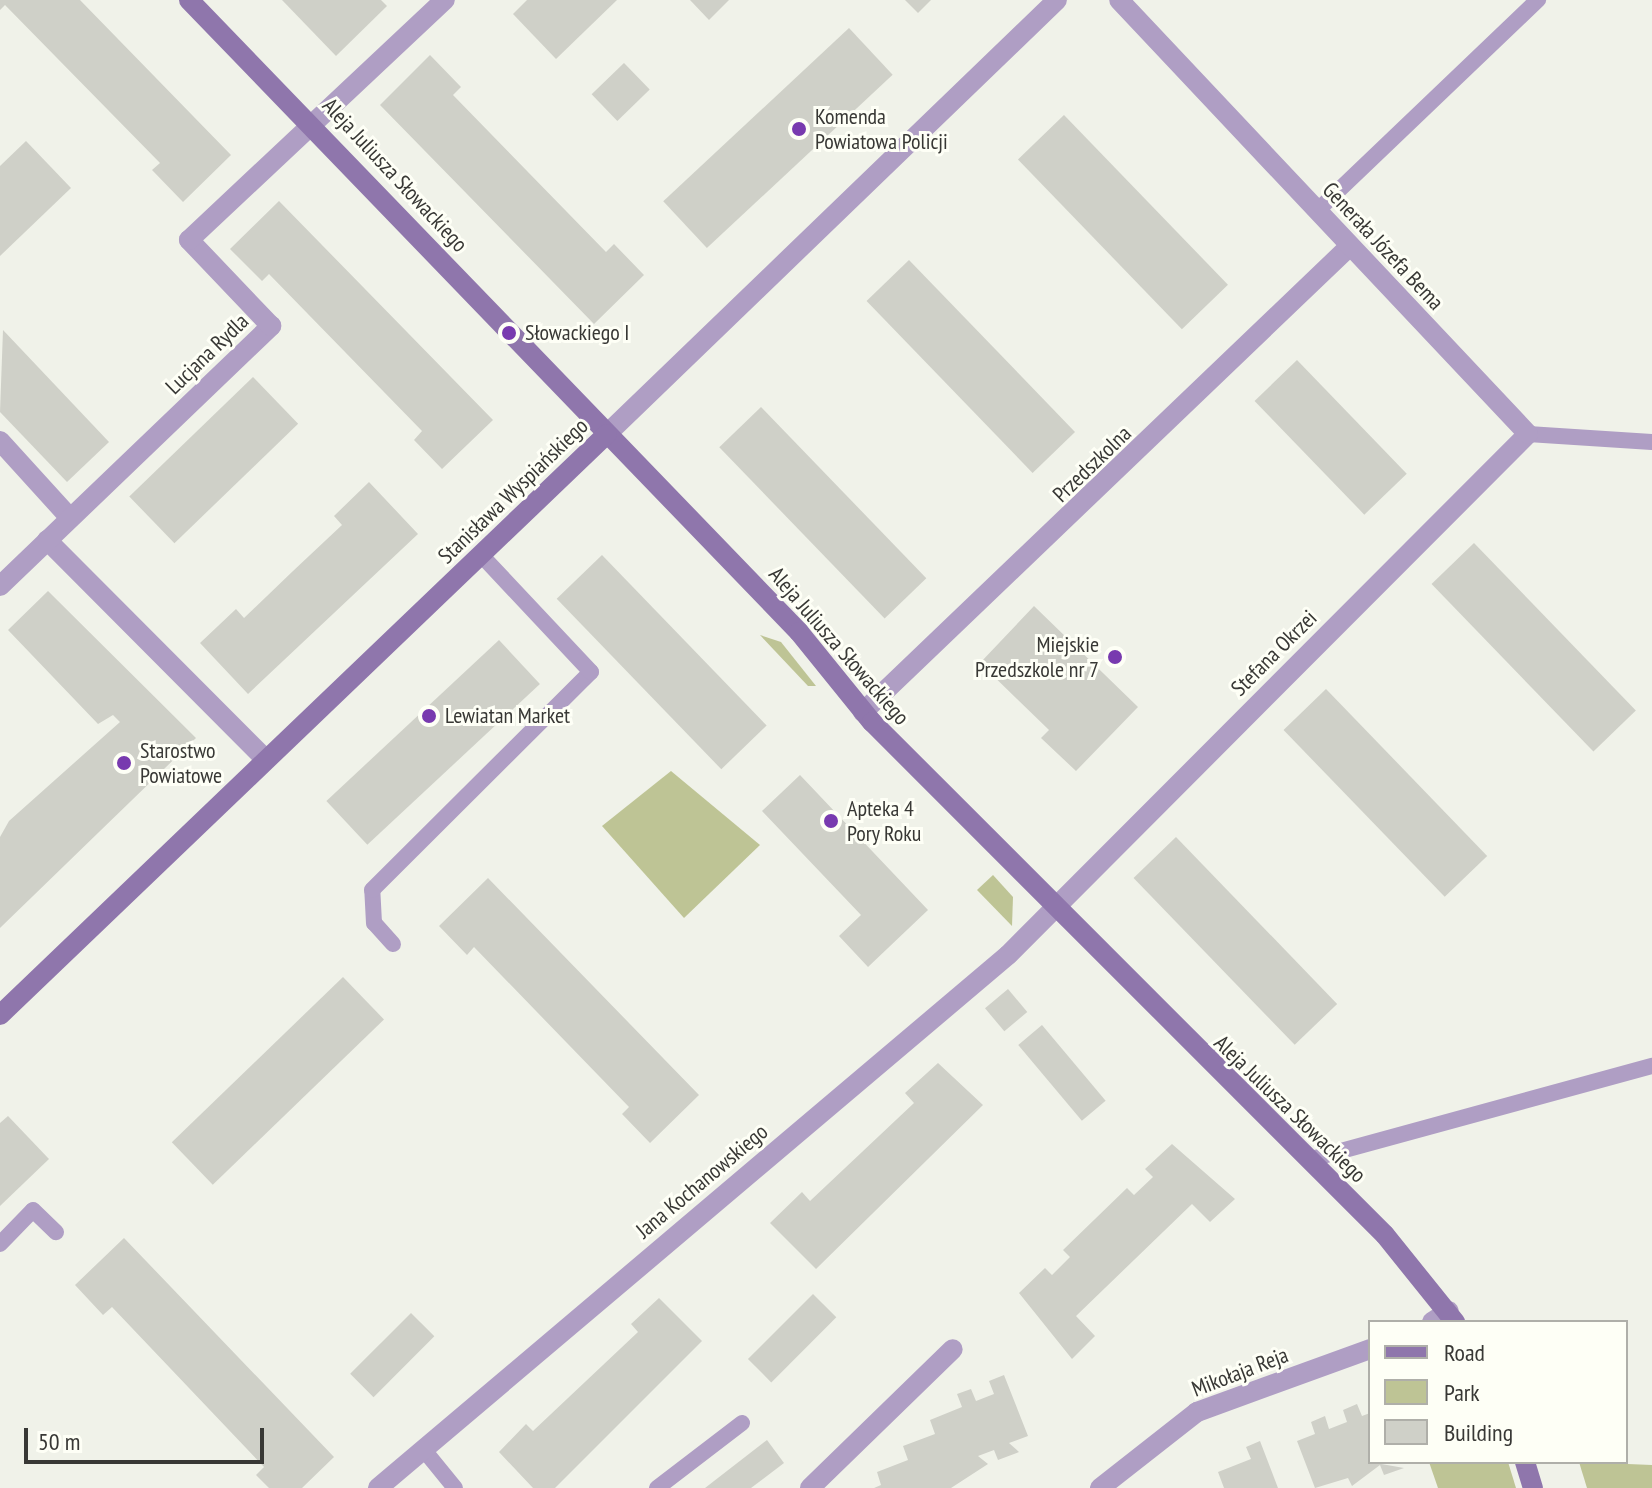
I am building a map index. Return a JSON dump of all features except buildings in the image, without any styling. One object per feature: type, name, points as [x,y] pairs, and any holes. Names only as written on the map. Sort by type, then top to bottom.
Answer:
[{"type":"street","name":"Aleja Juliusza Słowackiego","points":[[189,0],[317,125],[607,434],[799,632],[863,712],[1385,1235],[1445,1318]]},
{"type":"street","name":"Stanisława Wyspiańskiego","points":[[0,1015],[264,758],[481,555],[1057,0]]},
{"type":"street","name":"Generała Józefa Bema","points":[[1119,0],[1528,434]]},
{"type":"street","points":[[317,125],[434,4]]},
{"type":"street","name":"Lucjana Rydla","points":[[0,586],[271,326],[189,240],[317,125]]},
{"type":"street","name":"Przedszkolna","points":[[863,712],[1350,246]]},
{"type":"street","name":"Stefana Okrzei","points":[[1056,908],[1528,434]]},
{"type":"street","points":[[0,441],[70,518]]},
{"type":"street","points":[[47,540],[264,758]]},
{"type":"street","name":"Jana Kochanowskiego","points":[[378,1488],[1056,908]]},
{"type":"street","points":[[810,1488],[953,1349]]},
{"type":"street","name":"Mikołaja Reja","points":[[1100,1488],[1197,1412],[1368,1350]]},
{"type":"street","points":[[1526,1464],[1533,1488]]},
{"type":"lane","points":[[1317,211],[1538,0]]},
{"type":"lane","points":[[1528,434],[1652,442]]},
{"type":"lane","points":[[393,944],[374,923],[372,890],[591,672],[481,555]]},
{"type":"lane","points":[[1308,1160],[1652,1066]]},
{"type":"lane","points":[[0,1244],[33,1210],[56,1232]]},
{"type":"lane","points":[[657,1488],[742,1423]]},
{"type":"lane","points":[[424,1450],[455,1488]]},
{"type":"green space","points":[[760,635],[781,642],[816,686],[808,686]]},
{"type":"green space","points":[[671,771],[760,845],[684,918],[602,826]]},
{"type":"green space","points":[[993,875],[1013,897],[1012,926],[977,890]]},
{"type":"green space","points":[[1430,1464],[1509,1464],[1516,1488],[1438,1488]]},
{"type":"green space","points":[[1580,1464],[1652,1465],[1652,1488],[1587,1488]]},
{"type":"place","name":"Komenda Powiatowa Policji","points":[[799,129]]},
{"type":"place","name":"Słowackiego I","points":[[509,333]]},
{"type":"place","name":"Miejskie Przedszkole nr 7","points":[[1115,657]]},
{"type":"place","name":"Lewiatan Market","points":[[429,716]]},
{"type":"place","name":"Starostwo Powiatowe","points":[[124,763]]},
{"type":"place","name":"Apteka 4 Pory Roku","points":[[831,821]]}]
